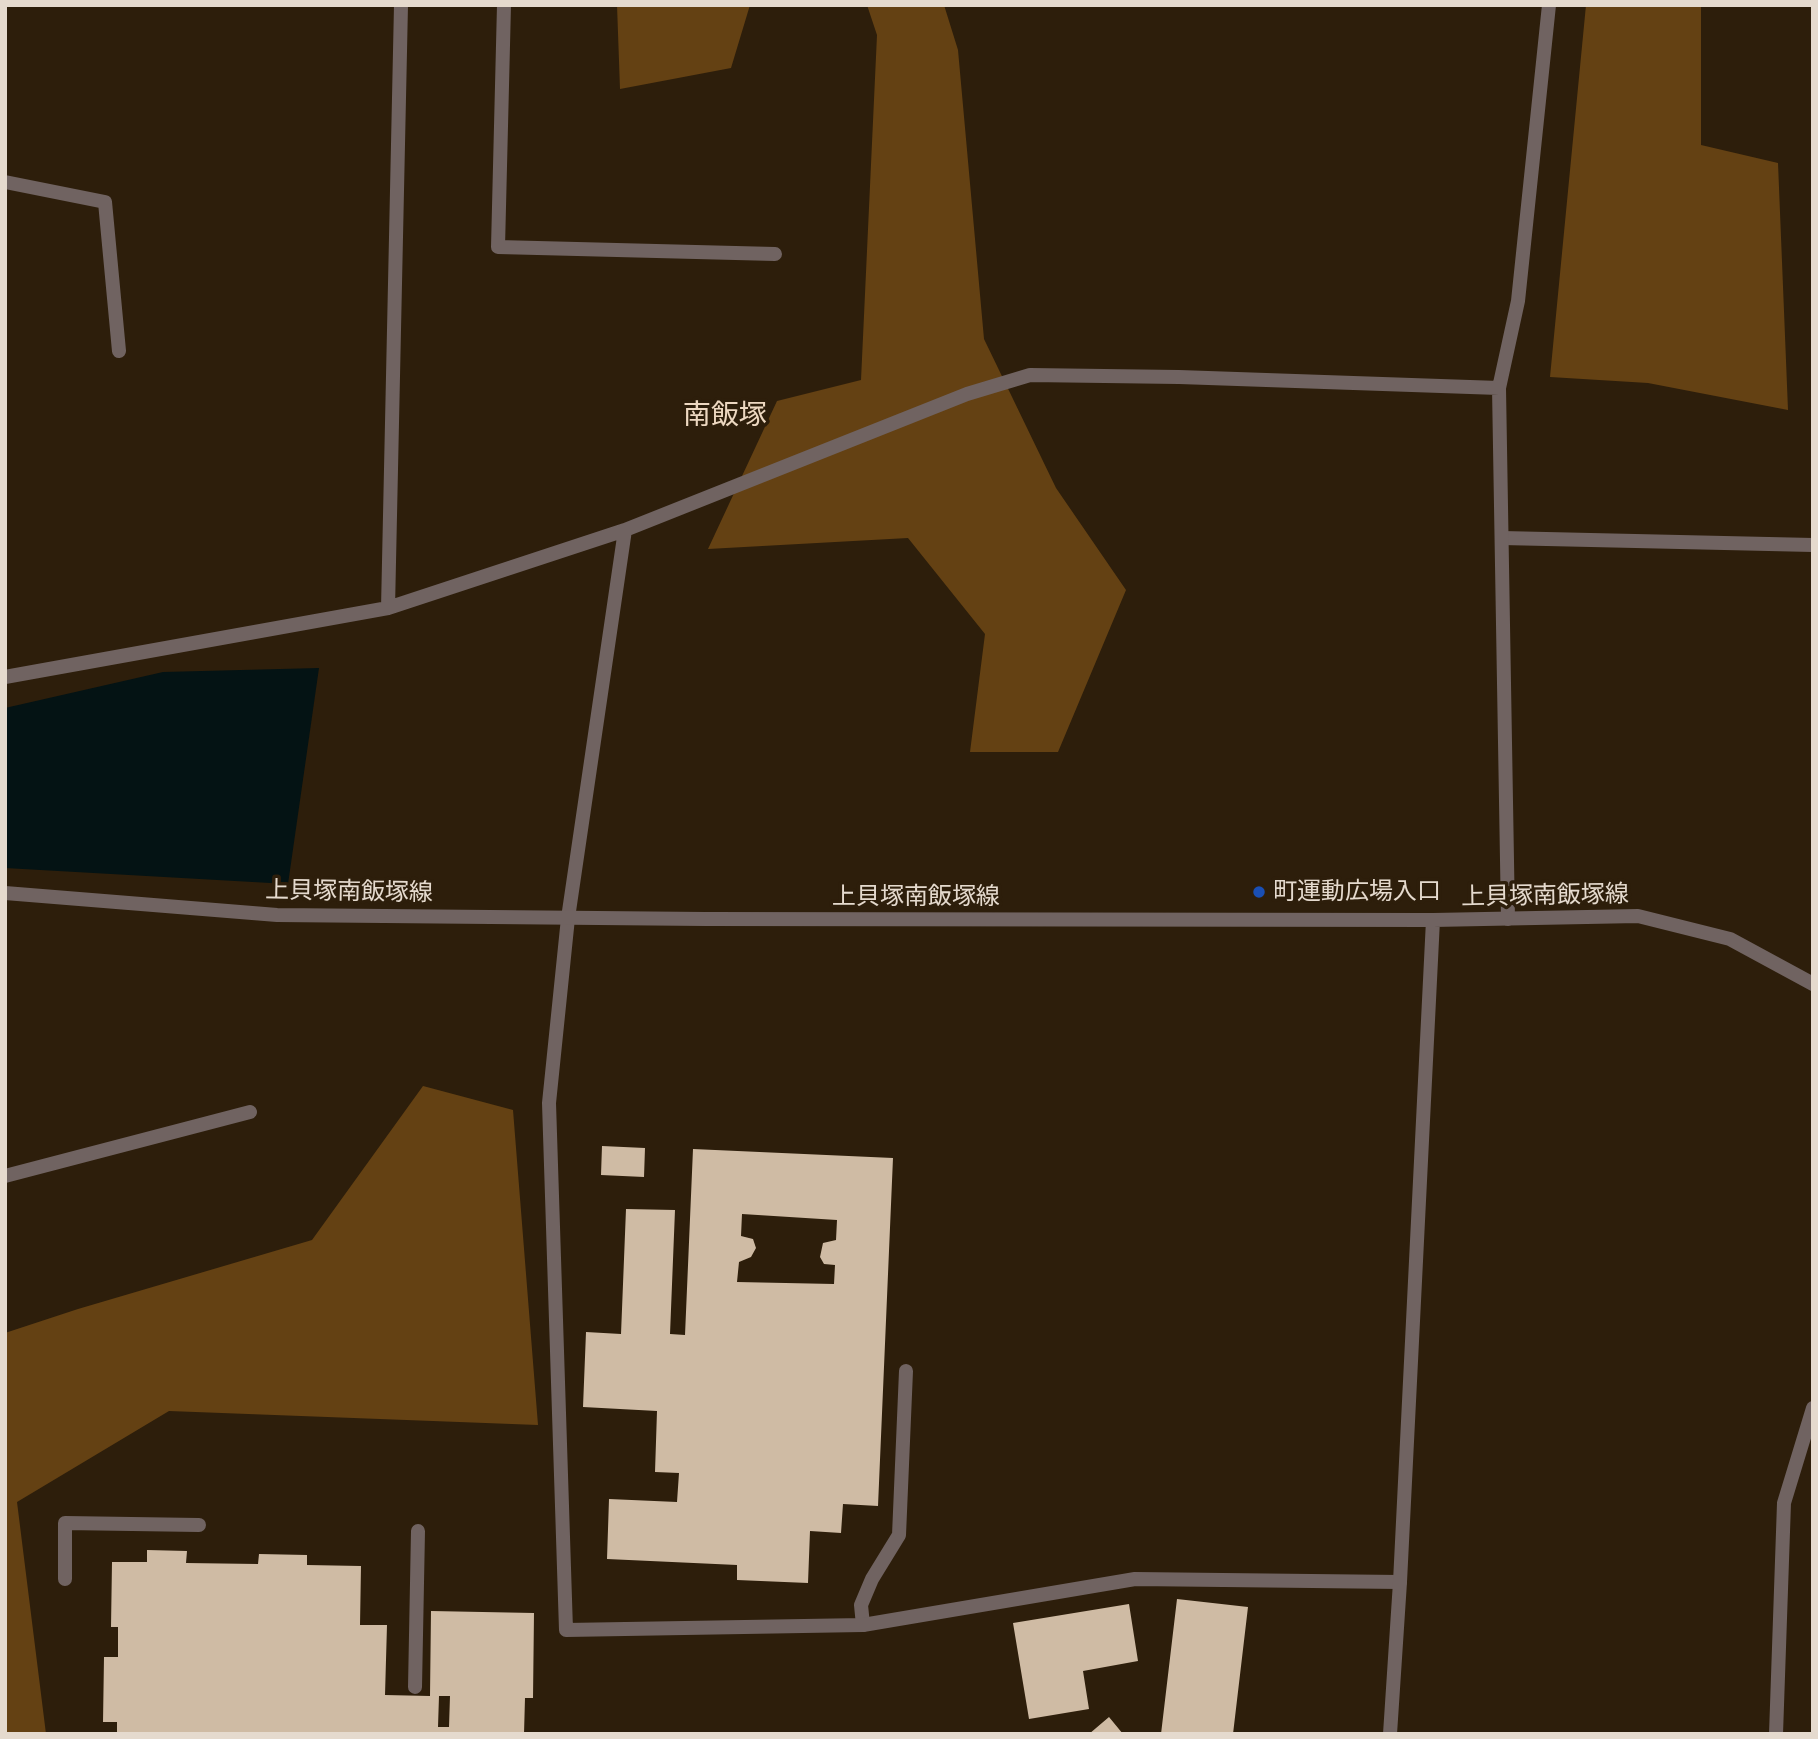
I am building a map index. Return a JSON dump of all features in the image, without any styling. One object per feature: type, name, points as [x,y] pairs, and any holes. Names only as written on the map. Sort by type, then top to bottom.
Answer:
[{"type":"street","points":[[388,608],[401,5]]},
{"type":"street","points":[[504,5],[498,247],[775,254]]},
{"type":"street","points":[[1508,919],[1499,388],[1518,301],[1549,5]]},
{"type":"street","points":[[5,182],[105,202],[120,351]]},
{"type":"street","points":[[5,677],[388,608],[625,530],[967,394],[1030,375],[1180,377],[1499,388]]},
{"type":"street","points":[[625,530],[568,918],[549,1103],[566,1630],[863,1625],[1135,1579],[1400,1582]]},
{"type":"street","points":[[1502,538],[1813,545]]},
{"type":"street","name":"上貝塚南飯塚線","points":[[5,893],[276,915],[1433,920],[1638,916],[1730,939],[1813,984]]},
{"type":"street","points":[[1390,1734],[1433,920]]},
{"type":"street","points":[[5,1176],[250,1112]]},
{"type":"street","points":[[863,1625],[861,1605],[864,1597],[886,1553],[900,1535],[906,1371]]},
{"type":"street","points":[[1776,1734],[1784,1503],[1813,1408]]},
{"type":"street","points":[[65,1579],[65,1523],[199,1525]]},
{"type":"street","points":[[415,1687],[418,1531]]},
{"type":"shaded area","points":[[617,5],[750,5],[731,68],[620,89]]},
{"type":"shaded area","points":[[867,5],[944,5],[958,50],[984,339],[1056,488],[1126,590],[1058,752],[970,752],[985,634],[908,538],[708,549],[777,401],[861,380],[877,35]]},
{"type":"shaded area","points":[[1586,5],[1701,5],[1701,145],[1778,163],[1788,410],[1648,383],[1550,377]]},
{"type":"shaded area","points":[[319,668],[288,884],[5,868],[5,708],[163,672]]},
{"type":"shaded area","points":[[423,1086],[513,1110],[538,1425],[169,1411],[17,1502],[46,1734],[5,1734],[5,1333],[312,1240]]},
{"type":"building","points":[[602,1146],[645,1148],[644,1177],[601,1175]]},
{"type":"building","points":[[693,1149],[893,1158],[878,1506],[843,1504],[841,1533],[810,1531],[808,1583],[737,1580],[737,1565],[607,1559],[609,1499],[677,1502],[679,1473],[655,1472],[657,1411],[583,1407],[586,1332],[621,1334],[626,1209],[675,1210],[670,1334],[685,1335]],"holes":[[[742,1214],[837,1220],[836,1240],[823,1243],[820,1257],[824,1264],[835,1265],[834,1284],[737,1282],[739,1262],[751,1257],[756,1248],[753,1239],[741,1236]]]},
{"type":"building","points":[[147,1550],[187,1551],[186,1563],[258,1564],[259,1554],[307,1555],[307,1565],[361,1566],[360,1625],[387,1625],[385,1695],[430,1696],[431,1611],[534,1613],[533,1698],[525,1698],[524,1734],[117,1734],[117,1722],[103,1722],[104,1657],[118,1657],[118,1627],[111,1627],[112,1562],[147,1562]],"holes":[[[439,1696],[450,1696],[449,1727],[438,1727]]]},
{"type":"building","points":[[1177,1599],[1248,1607],[1233,1734],[1161,1734]]},
{"type":"building","points":[[1129,1604],[1138,1661],[1083,1671],[1089,1709],[1029,1719],[1013,1623]]},
{"type":"building","points":[[1109,1717],[1123,1734],[1089,1734]]},
{"type":"place","name":"町運動広場入口","points":[[1259,892]]},
{"type":"district","name":"南飯塚","points":[[725,416]]}]
